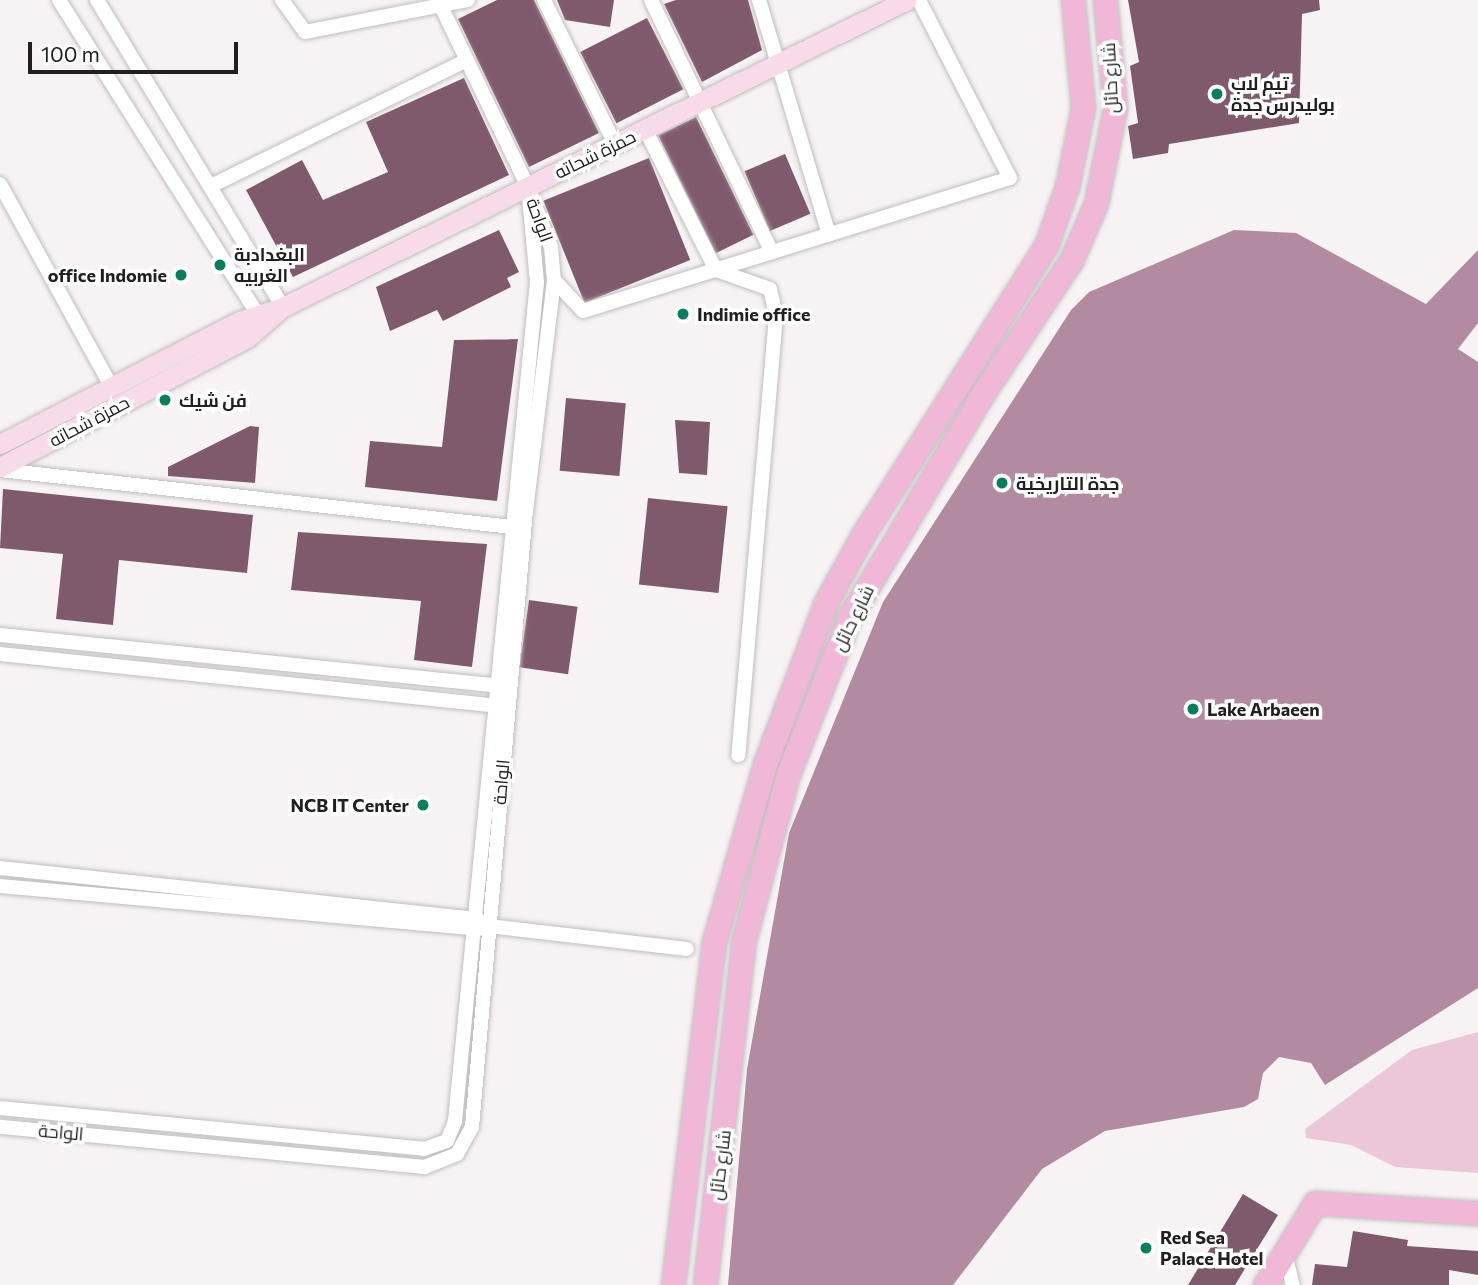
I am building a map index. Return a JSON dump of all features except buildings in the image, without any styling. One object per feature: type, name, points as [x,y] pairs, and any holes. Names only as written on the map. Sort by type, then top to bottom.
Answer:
[{"type":"main road","name":"حمزة شحاته","points":[[0,444],[111,386],[258,315],[284,307],[907,0]]},
{"type":"main road","name":"شارع حائل","points":[[673,1285],[714,942],[765,764],[844,570],[1046,246],[1067,187],[1083,108],[1073,0]]},
{"type":"main road","name":"شارع حائل","points":[[705,1285],[743,944],[788,774],[849,618],[982,394],[1072,259],[1096,203],[1115,108],[1105,0]]},
{"type":"main road","name":"حمزة شحاته","points":[[0,468],[247,338],[284,307]]},
{"type":"main road","points":[[1265,1285],[1315,1203],[1478,1213]]},
{"type":"street","points":[[59,0],[258,315]]},
{"type":"street","points":[[97,0],[213,185],[284,307]]},
{"type":"street","points":[[282,0],[305,32],[468,0]]},
{"type":"street","points":[[544,0],[614,144]]},
{"type":"street","points":[[650,0],[704,100],[772,253]]},
{"type":"street","points":[[759,0],[775,65],[829,235]]},
{"type":"street","points":[[554,280],[583,311],[1010,178],[919,0]]},
{"type":"street","points":[[440,4],[528,187]]},
{"type":"street","points":[[213,185],[467,60]]},
{"type":"street","points":[[645,129],[716,270],[770,289],[776,316],[738,755]]},
{"type":"street","points":[[0,184],[111,386]]},
{"type":"street","name":"الواحة","points":[[0,1127],[425,1167],[457,1154],[472,1127],[508,702],[554,280],[551,247],[528,187]]},
{"type":"street","name":"الواحة","points":[[0,1108],[424,1149],[447,1141],[455,1121],[471,924],[537,282],[528,187]]},
{"type":"street","points":[[0,468],[512,527]]},
{"type":"street","points":[[0,635],[496,685],[508,702],[493,708],[0,654]]},
{"type":"street","points":[[0,868],[687,949]]},
{"type":"street","points":[[0,886],[471,924]]},
{"type":"street","points":[[1285,1254],[1293,1285]]},
{"type":"shaded area","points":[[1234,230],[1296,233],[1426,304],[1478,250],[1478,323],[1458,349],[1478,362],[1478,988],[1325,1085],[1311,1063],[1279,1057],[1263,1073],[1258,1099],[1244,1107],[1105,1131],[1042,1169],[953,1285],[728,1285],[747,1069],[789,833],[883,602],[1071,310],[1089,292]]},
{"type":"shaded area","points":[[1478,1032],[1478,1173],[1395,1167],[1351,1145],[1306,1138],[1305,1129],[1412,1050]]},
{"type":"place","name":"تيم لاب بوليدرس جدة","points":[[1217,94]]},
{"type":"place","name":"البغدادبة الغربيه","points":[[220,265]]},
{"type":"place","name":"office Indomie","points":[[181,275]]},
{"type":"place","name":"Indimie office","points":[[683,314]]},
{"type":"place","name":"فن شيك","points":[[165,400]]},
{"type":"place","name":"جدة التاريخية","points":[[1002,483]]},
{"type":"place","name":"Lake Arbaeen","points":[[1193,709]]},
{"type":"place","name":"NCB IT Center","points":[[423,805]]},
{"type":"place","name":"Red Sea Palace Hotel","points":[[1146,1248]]}]
